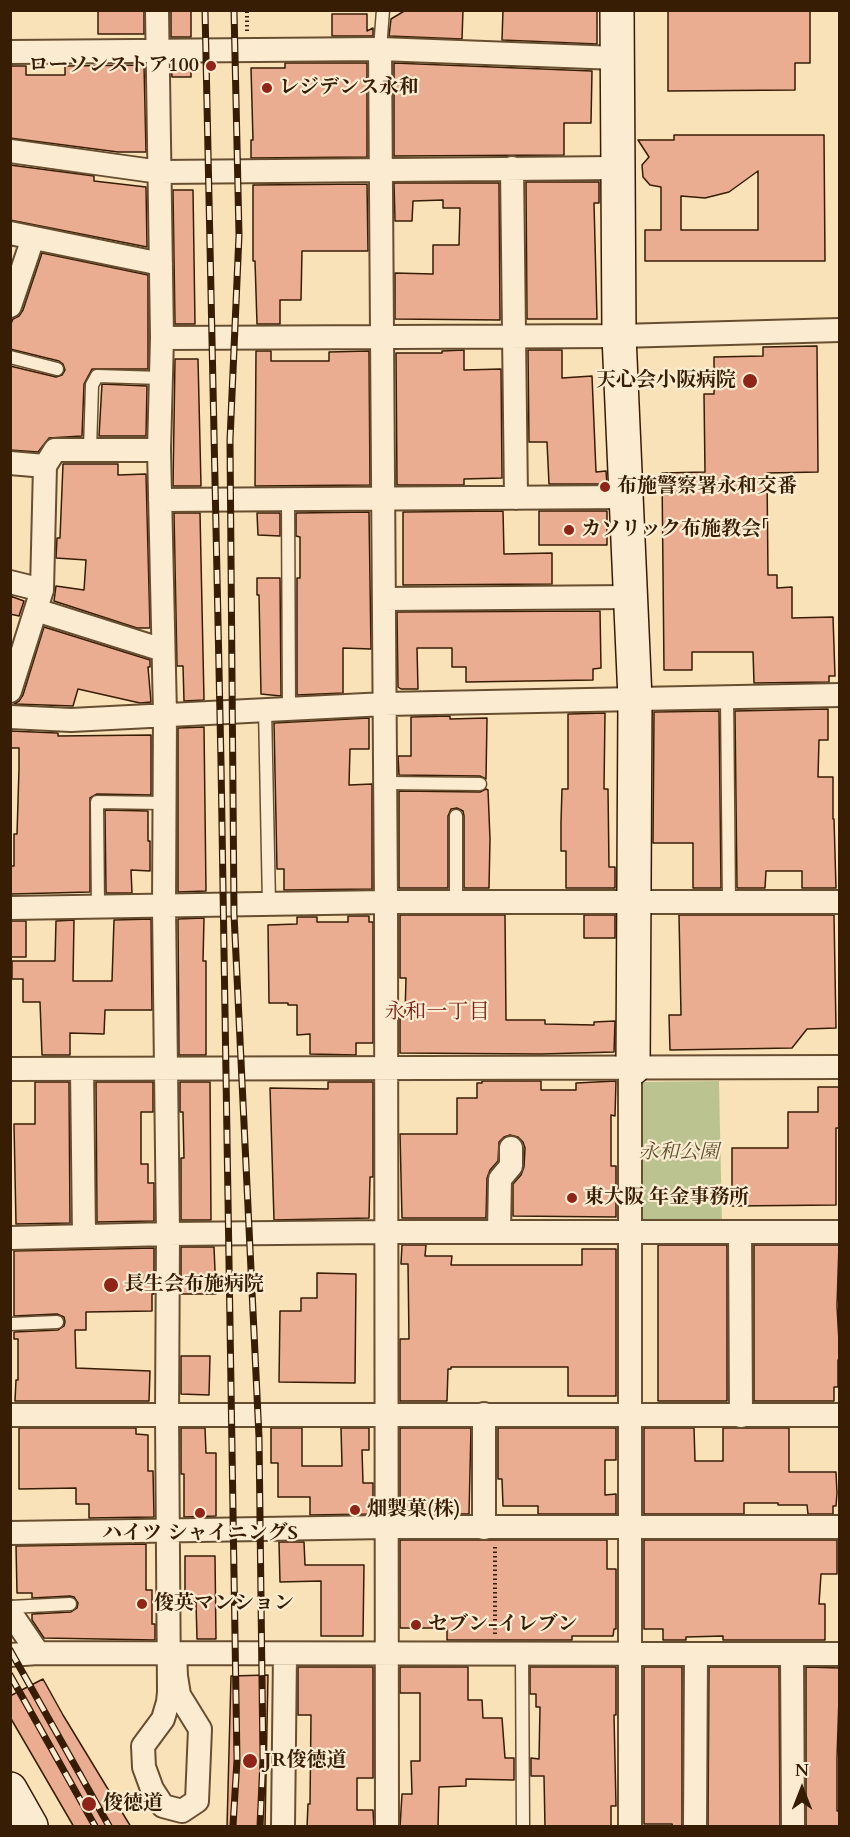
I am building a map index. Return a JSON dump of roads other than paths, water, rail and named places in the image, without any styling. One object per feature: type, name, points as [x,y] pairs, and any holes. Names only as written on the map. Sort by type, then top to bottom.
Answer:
[{"type":"street","points":[[157,10],[162,338],[159,450],[165,714],[167,1531],[171,1653],[168,1702],[163,1719],[143,1746],[144,1767],[152,1789],[163,1806],[182,1811],[197,1801],[200,1729],[179,1695],[171,1653]]},
{"type":"street","points":[[617,10],[619,336],[634,699],[629,1415],[630,1827]]},
{"type":"street","points":[[380,49],[386,783],[387,1827]]},
{"type":"street","points":[[10,52],[380,49],[617,58]]},
{"type":"street","points":[[10,151],[160,172],[618,168]]},
{"type":"street","points":[[512,168],[516,498]]},
{"type":"street","points":[[10,233],[161,264]]},
{"type":"street","points":[[10,306],[33,238]]},
{"type":"street","points":[[162,338],[619,336],[840,330]]},
{"type":"street","points":[[10,692],[39,600],[45,466],[55,450],[159,450]]},
{"type":"street","points":[[10,464],[45,466]]},
{"type":"street","points":[[160,500],[626,497]]},
{"type":"street","points":[[10,582],[39,600],[163,650]]},
{"type":"street","points":[[384,599],[630,597]]},
{"type":"street","points":[[10,717],[70,720],[385,704],[840,694]]},
{"type":"street","points":[[10,908],[386,902],[840,902]]},
{"type":"street","points":[[10,1069],[840,1067]]},
{"type":"street","points":[[82,1070],[84,1236]]},
{"type":"street","points":[[499,1232],[500,1179],[511,1166],[511,1148]]},
{"type":"street","points":[[10,1238],[387,1232],[840,1232]]},
{"type":"street","points":[[740,1232],[741,1416]]},
{"type":"street","points":[[484,1414],[489,1528]]},
{"type":"street","points":[[10,1415],[840,1415]]},
{"type":"street","points":[[10,1533],[387,1527],[840,1527]]},
{"type":"street","points":[[10,1609],[38,1653]]},
{"type":"street","points":[[10,1655],[38,1653],[840,1654]]},
{"type":"street","points":[[283,1827],[285,1654]]},
{"type":"street","points":[[792,1654],[793,1827]]},
{"type":"street","points":[[695,1827],[696,1655]]},
{"type":"street","points":[[10,1789],[26,1826]]},
{"type":"lane","points":[[380,49],[383,10]]},
{"type":"lane","points":[[10,357],[57,369]]},
{"type":"lane","points":[[90,450],[92,385],[97,376],[161,378]]},
{"type":"lane","points":[[288,500],[289,708]]},
{"type":"lane","points":[[727,697],[729,902]]},
{"type":"lane","points":[[265,709],[269,904]]},
{"type":"lane","points":[[386,783],[480,784]]},
{"type":"lane","points":[[98,907],[97,802],[164,803]]},
{"type":"lane","points":[[456,816],[456,902]]},
{"type":"lane","points":[[10,1324],[57,1322]]},
{"type":"lane","points":[[10,1609],[70,1604]]},
{"type":"lane","points":[[522,1655],[523,1827]]},
{"type":"railway","points":[[205,10],[221,763],[237,1760],[233,1826]]},
{"type":"railway","points":[[234,10],[239,235],[230,440],[234,914],[259,1437],[263,1760],[260,1826]]},
{"type":"railway","points":[[10,1650],[109,1826]]},
{"type":"railway","points":[[10,1675],[95,1826]]},
{"type":"place","name":"ローソンストア100","points":[[211,66]]},
{"type":"place","name":"レジデンス永和","points":[[267,88]]},
{"type":"place","name":"天心会小阪病院","points":[[750,381]]},
{"type":"place","name":"布施警察署永和交番","points":[[605,487]]},
{"type":"place","name":"カソリック布施教会「","points":[[569,530]]},
{"type":"place","name":"東大阪 年金事務所","points":[[572,1198]]},
{"type":"place","name":"長生会布施病院","points":[[111,1285]]},
{"type":"place","name":"畑製菓(株)","points":[[355,1510]]},
{"type":"place","name":"ハイツ シャイニングS","points":[[200,1513]]},
{"type":"place","name":"俊英マンション","points":[[142,1604]]},
{"type":"place","name":"セブン-イレブン","points":[[416,1625]]},
{"type":"place","name":"JR俊徳道","points":[[250,1761]]},
{"type":"place","name":"俊徳道","points":[[89,1804]]},
{"type":"district","name":"永和一丁目","points":[[437,1013]]},
{"type":"park label","name":"永和公園","points":[[679,1153]]}]
